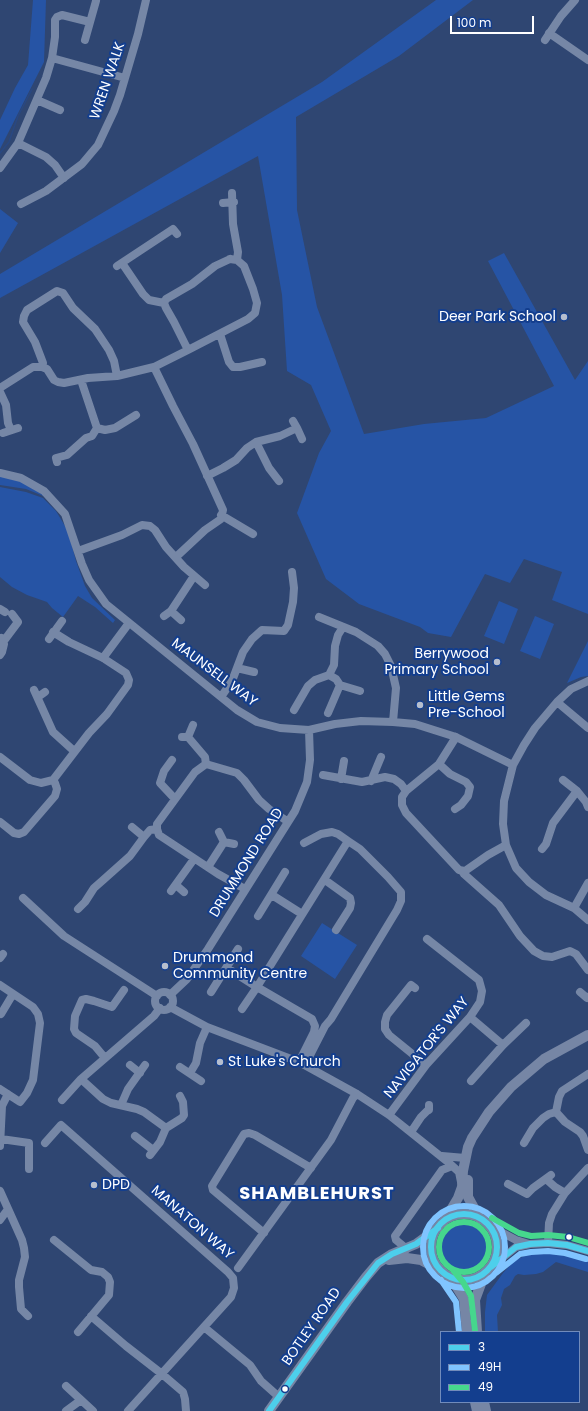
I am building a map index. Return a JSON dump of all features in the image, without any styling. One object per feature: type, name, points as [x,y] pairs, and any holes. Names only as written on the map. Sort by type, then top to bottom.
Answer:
[{"type":"main road","points":[[467,1331],[464,1299],[456,1286],[437,1265],[432,1250],[432,1242],[458,1198],[462,1187],[465,1158],[468,1147],[472,1138],[489,1112],[511,1087],[544,1059],[588,1035]]},
{"type":"main road","points":[[465,1158],[468,1174],[468,1197],[484,1222],[494,1232],[497,1250],[495,1259],[488,1270],[475,1300],[477,1331]]},
{"type":"main road","points":[[441,1225],[451,1217],[461,1215],[471,1215],[484,1222]]},
{"type":"main road","name":"BOTLEY ROAD","points":[[269,1411],[366,1277],[381,1262],[392,1254],[407,1249],[420,1242],[441,1225]]},
{"type":"main road","points":[[381,1262],[407,1258],[421,1260],[456,1279],[466,1280],[476,1278],[488,1270]]},
{"type":"street","name":"WREN WALK","points":[[21,204],[46,191],[64,178],[82,164],[98,145],[114,111],[125,78],[146,0]]},
{"type":"street","points":[[575,0],[547,36],[588,60]]},
{"type":"street","points":[[85,40],[96,1]]},
{"type":"street","points":[[0,168],[18,143],[46,78],[52,58],[55,37],[55,20],[57,17],[62,15],[90,22]]},
{"type":"street","points":[[52,58],[125,78]]},
{"type":"street","points":[[37,100],[60,110]]},
{"type":"street","points":[[18,143],[46,157],[55,165],[64,178]]},
{"type":"street","points":[[232,193],[234,202],[233,224],[238,252],[237,260]]},
{"type":"street","points":[[224,203],[234,202]]},
{"type":"street","points":[[164,303],[150,300],[143,294],[119,265],[174,228]]},
{"type":"street","points":[[0,388],[34,367],[42,367],[47,370],[54,380],[58,382],[117,376],[154,367],[248,320],[254,313],[257,303],[244,266],[237,260],[230,259],[215,266],[192,284],[166,299],[164,303]]},
{"type":"street","points":[[42,367],[43,363],[35,342],[24,322],[24,316],[27,310],[57,291],[64,293],[73,308],[95,329],[112,355],[117,376]]},
{"type":"street","points":[[164,303],[188,350]]},
{"type":"street","points":[[220,334],[229,362],[233,367],[240,367],[258,360]]},
{"type":"street","points":[[154,367],[193,444],[223,510],[221,518],[176,557]]},
{"type":"street","points":[[81,380],[97,428]]},
{"type":"street","points":[[0,392],[6,405],[8,423],[11,431]]},
{"type":"street","points":[[97,428],[105,430],[115,428],[130,416]]},
{"type":"street","points":[[207,476],[236,460],[247,448],[256,442],[280,436],[295,425],[302,439]]},
{"type":"street","points":[[56,458],[67,455],[86,438],[92,436],[97,428]]},
{"type":"street","points":[[256,442],[279,481]]},
{"type":"street","name":"MAUNSELL WAY","points":[[0,473],[21,478],[44,492],[65,514],[82,564],[92,586],[106,604],[237,710],[257,722],[280,728],[309,730],[335,724],[361,721],[414,724],[456,737],[513,765]]},
{"type":"street","points":[[222,515],[231,519],[253,534]]},
{"type":"street","points":[[78,551],[122,535],[142,525],[150,526],[155,530],[166,547],[194,576],[205,585]]},
{"type":"street","points":[[221,697],[232,681],[243,652],[256,634],[262,630],[284,631],[288,626],[293,602],[294,588],[290,581],[292,572]]},
{"type":"street","points":[[181,620],[168,614],[194,576]]},
{"type":"street","points":[[0,654],[4,644],[1,640],[18,622],[6,612]]},
{"type":"street","points":[[319,617],[343,626],[367,638],[378,646],[385,654],[391,666],[396,688],[393,722]]},
{"type":"street","points":[[0,757],[30,780],[42,783],[53,780],[74,751],[107,714],[128,685],[129,680],[126,673],[103,658],[69,642],[51,636],[62,621]]},
{"type":"street","points":[[103,658],[129,623]]},
{"type":"street","points":[[329,675],[334,665],[335,646],[338,635],[343,626]]},
{"type":"street","points":[[237,668],[254,672]]},
{"type":"street","points":[[294,710],[313,678],[329,675],[336,679],[340,685],[360,691]]},
{"type":"street","points":[[588,681],[571,689],[556,702],[535,728],[513,765],[504,801],[503,824],[506,845],[516,868],[529,882],[546,895],[574,908],[588,920]]},
{"type":"street","points":[[328,713],[340,685]]},
{"type":"street","points":[[46,692],[36,694],[53,732],[74,751]]},
{"type":"street","points":[[556,702],[588,728]]},
{"type":"street","points":[[193,725],[185,737],[205,758],[206,764]]},
{"type":"street","name":"DRUMMOND ROAD","points":[[170,995],[187,979],[208,949],[287,821],[295,811],[307,782],[310,760],[309,730]]},
{"type":"street","points":[[456,737],[439,764],[406,791],[402,797],[402,806],[406,813],[459,870],[462,871],[499,905],[520,936],[534,951],[543,956],[552,957],[570,951],[576,954],[588,970]]},
{"type":"street","points":[[371,781],[381,757]]},
{"type":"street","points":[[172,760],[157,783],[175,799]]},
{"type":"street","points":[[341,778],[344,761]]},
{"type":"street","points":[[206,764],[237,773],[259,800],[287,821]]},
{"type":"street","points":[[206,764],[195,772],[157,824],[157,829],[159,835],[194,859],[245,889]]},
{"type":"street","points":[[439,764],[450,774],[466,782],[470,786],[468,796],[460,808]]},
{"type":"street","points":[[323,775],[362,782],[385,777],[394,779],[401,784],[406,791]]},
{"type":"street","points":[[0,822],[7,833],[19,834],[24,832],[40,813],[51,803],[55,796],[57,790],[53,780]]},
{"type":"street","points":[[568,781],[588,806]]},
{"type":"street","points":[[542,850],[546,844],[546,830],[553,823],[576,791]]},
{"type":"street","points":[[132,827],[144,836]]},
{"type":"street","points":[[78,909],[85,902],[94,888],[130,856],[144,836],[150,830],[157,829]]},
{"type":"street","points":[[219,832],[224,842]]},
{"type":"street","points":[[302,1063],[331,1019],[401,901],[401,892],[388,877],[360,849],[338,834],[332,832],[322,834],[304,843]]},
{"type":"street","points":[[242,1009],[325,880],[348,841]]},
{"type":"street","points":[[208,867],[224,842]]},
{"type":"street","points":[[224,842],[234,844]]},
{"type":"street","points":[[462,871],[506,845]]},
{"type":"street","points":[[184,892],[174,888],[194,859]]},
{"type":"street","points":[[258,916],[285,872]]},
{"type":"street","points":[[325,880],[350,898],[350,908],[336,930]]},
{"type":"street","points":[[574,908],[588,883]]},
{"type":"street","points":[[272,895],[302,914]]},
{"type":"street","points":[[23,898],[64,936],[156,996]]},
{"type":"street","name":"NAVIGATOR'S WAY","points":[[389,1115],[426,1065],[470,1017],[480,1002],[482,991],[479,980],[438,942],[427,939]]},
{"type":"street","points":[[211,992],[238,949]]},
{"type":"street","points":[[227,968],[312,1019],[315,1026],[314,1032],[302,1063]]},
{"type":"street","points":[[413,984],[387,1015],[385,1029],[389,1035],[426,1065]]},
{"type":"street","points":[[0,985],[36,1010],[40,1023],[33,1080],[27,1093],[20,1102],[0,1089]]},
{"type":"street","points":[[105,1058],[95,1046],[76,1033],[74,1029],[75,1016],[82,1000],[86,999],[112,1007],[124,990]]},
{"type":"street","points":[[156,996],[163,992],[170,995],[172,1002],[170,1007]]},
{"type":"street","points":[[580,992],[587,1000]]},
{"type":"street","points":[[1,1014],[14,994]]},
{"type":"street","points":[[156,996],[155,1003],[160,1008],[165,1009],[170,1007],[207,1026],[302,1063],[356,1094],[389,1115],[459,1172],[462,1187]]},
{"type":"street","points":[[62,1100],[81,1079],[154,1016],[160,1008]]},
{"type":"street","points":[[470,1017],[503,1045]]},
{"type":"street","points":[[190,1073],[196,1063],[200,1043],[207,1026]]},
{"type":"street","points":[[473,1076],[503,1045],[524,1028]]},
{"type":"street","points":[[121,1105],[128,1089],[145,1065]]},
{"type":"street","points":[[130,1066],[140,1073]]},
{"type":"street","points":[[180,1067],[200,1081]]},
{"type":"street","points":[[556,1112],[559,1097],[562,1091],[588,1074]]},
{"type":"street","points":[[81,1079],[111,1103],[144,1112],[166,1128]]},
{"type":"street","points":[[8,1094],[2,1106],[1,1142],[29,1143],[28,1170]]},
{"type":"street","points":[[238,1268],[311,1168],[334,1134],[356,1094]]},
{"type":"street","points":[[135,1136],[152,1152],[160,1142],[166,1128],[182,1118],[184,1115],[183,1102],[180,1096]]},
{"type":"street","points":[[411,1132],[421,1117],[431,1109]]},
{"type":"street","points":[[524,1144],[533,1128],[543,1118],[556,1112]]},
{"type":"street","points":[[556,1112],[565,1122],[580,1132],[588,1150]]},
{"type":"street","name":"MANATON WAY","points":[[45,1143],[61,1125],[233,1278],[234,1288],[231,1297],[130,1408]]},
{"type":"street","points":[[264,1233],[213,1190],[212,1186],[213,1182],[244,1134],[249,1133],[255,1135],[311,1168]]},
{"type":"street","points":[[439,1155],[447,1158],[465,1158]]},
{"type":"street","points":[[407,1249],[396,1240],[395,1236],[442,1170],[452,1166]]},
{"type":"street","points":[[548,1243],[551,1217],[565,1193],[588,1168]]},
{"type":"street","points":[[508,1184],[527,1194],[548,1177],[555,1187],[565,1193]]},
{"type":"street","points":[[0,1191],[24,1248],[25,1257],[19,1280],[19,1287],[21,1309],[28,1316]]},
{"type":"street","points":[[0,1220],[8,1209]]},
{"type":"street","points":[[484,1222],[516,1240],[530,1244]]},
{"type":"street","points":[[54,1240],[92,1270],[102,1272],[108,1277],[110,1282],[109,1295],[78,1332]]},
{"type":"street","points":[[488,1270],[516,1247],[530,1244],[548,1243],[567,1245],[588,1251]]},
{"type":"street","points":[[91,1316],[182,1392],[185,1399],[186,1411]]},
{"type":"street","points":[[204,1327],[250,1365],[261,1381],[279,1397]]},
{"type":"street","points":[[66,1386],[93,1411]]},
{"type":"street","points":[[66,1411],[81,1400]]},
{"type":"shaded area","points":[[33,0],[46,0],[44,62],[0,149],[0,120],[28,65]]},
{"type":"shaded area","points":[[436,0],[473,0],[399,56],[296,117],[297,210],[317,307],[364,434],[424,424],[486,418],[554,386],[488,261],[504,253],[575,380],[588,361],[588,614],[552,600],[562,572],[524,559],[510,583],[485,574],[451,637],[428,633],[420,627],[359,604],[326,579],[297,513],[319,453],[331,431],[311,385],[287,371],[282,295],[258,156],[0,298],[0,274],[322,82]]},
{"type":"shaded area","points":[[0,209],[18,223],[0,253]]},
{"type":"shaded area","points":[[0,476],[23,482],[46,497],[26,489],[0,485]]},
{"type":"shaded area","points":[[0,487],[26,492],[43,498],[56,511],[68,531],[76,561],[85,586],[92,598],[115,620],[113,623],[95,607],[78,596],[63,617],[47,602],[27,595],[12,587],[0,577]]},
{"type":"shaded area","points":[[499,601],[518,609],[504,644],[484,636]]},
{"type":"shaded area","points":[[535,616],[554,624],[540,659],[520,651]]},
{"type":"shaded area","points":[[588,641],[588,676],[581,677],[567,683]]},
{"type":"shaded area","points":[[322,923],[357,945],[335,979],[301,956]]},
{"type":"shaded area","points":[[460,1223],[470,1223],[479,1227],[485,1233],[489,1242],[489,1252],[485,1261],[479,1267],[470,1271],[460,1271],[451,1267],[445,1261],[441,1252],[441,1242],[445,1233],[451,1227]]},
{"type":"shaded area","points":[[553,1251],[588,1261],[588,1272],[556,1262],[543,1272],[524,1275],[518,1274],[515,1276],[510,1285],[504,1289],[501,1298],[502,1305],[497,1315],[498,1331],[485,1331],[487,1295],[514,1261],[526,1255],[537,1252]]},
{"type":"waterway","points":[[0,153],[9,142],[18,116],[32,89]]},
{"type":"transit line","name":"49H","points":[[464,1206],[480,1210],[493,1218],[501,1231],[505,1247],[501,1263],[493,1276],[480,1284],[464,1288],[448,1284],[435,1276],[427,1263],[423,1247],[427,1231],[435,1218],[448,1210],[464,1206]]},
{"type":"transit line","name":"3","points":[[464,1214],[476,1217],[487,1224],[494,1235],[497,1247],[494,1259],[487,1270],[476,1277],[464,1280],[452,1277],[441,1270],[434,1259],[431,1247],[434,1235],[441,1224],[452,1217],[464,1214]]},
{"type":"transit line","name":"49","points":[[492,1218],[519,1233],[531,1236],[548,1235],[568,1237],[588,1243]]},
{"type":"transit line","name":"49","points":[[464,1222],[473,1224],[484,1233],[489,1247],[487,1256],[478,1267],[464,1272],[455,1270],[444,1261],[439,1247],[441,1238],[450,1227],[464,1222]]},
{"type":"transit line","name":"3","points":[[269,1411],[347,1302],[378,1263],[392,1254],[416,1244],[438,1228]]},
{"type":"transit line","name":"3","points":[[491,1267],[516,1247],[530,1244],[548,1243],[567,1245],[588,1251]]},
{"type":"transit line","name":"49H","points":[[496,1273],[520,1254],[531,1252],[548,1251],[565,1253],[586,1259]]},
{"type":"transit line","name":"49","points":[[453,1270],[463,1282],[471,1296],[475,1331]]},
{"type":"transit line","name":"49H","points":[[441,1280],[456,1302],[459,1331]]},
{"type":"place","name":"Deer Park School","points":[[564,317]]},
{"type":"place","name":"Berrywood Primary School","points":[[497,662]]},
{"type":"place","name":"Little Gems Pre-School","points":[[420,705]]},
{"type":"place","name":"Drummond Community Centre","points":[[165,966]]},
{"type":"place","name":"St Luke's Church","points":[[220,1062]]},
{"type":"place","name":"DPD","points":[[94,1185]]},
{"type":"district","name":"SHAMBLEHURST","points":[[317,1194]]}]
